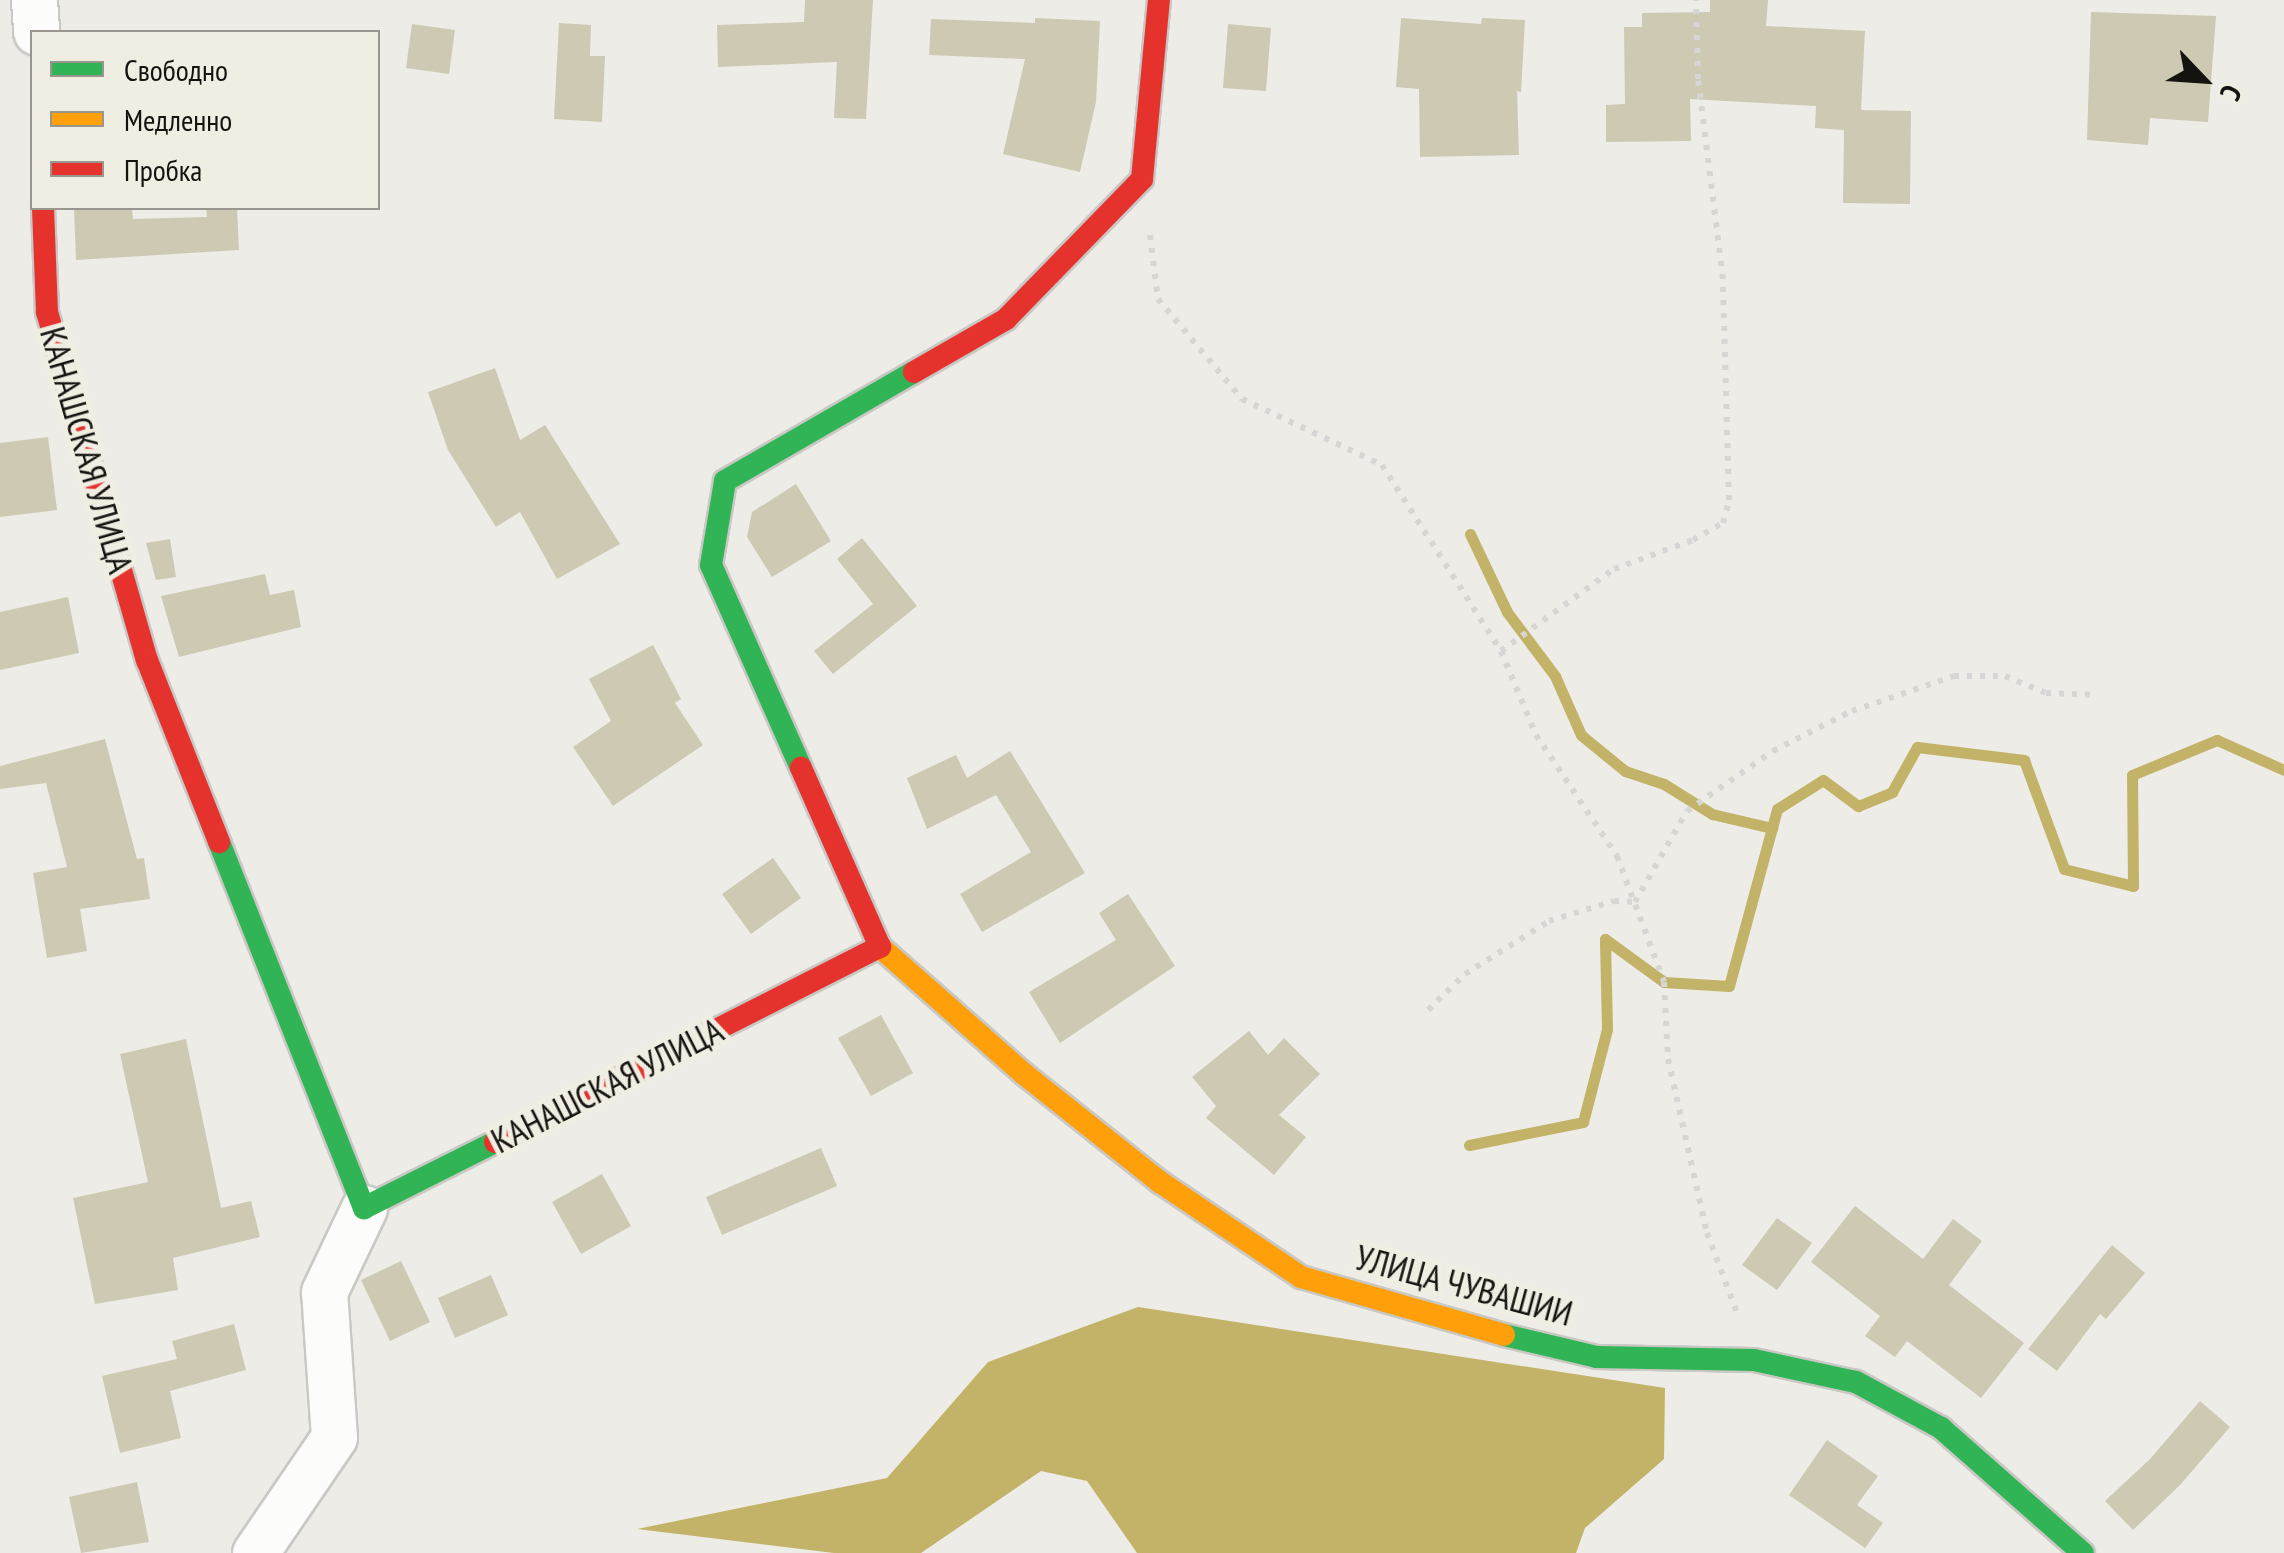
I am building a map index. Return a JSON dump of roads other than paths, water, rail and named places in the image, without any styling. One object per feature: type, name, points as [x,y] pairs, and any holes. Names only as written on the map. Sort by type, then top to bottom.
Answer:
[{"type":"street","points":[[34,0],[36,30]]},
{"type":"street","points":[[880,947],[711,565],[725,481],[1006,319],[1142,180],[1159,0]]},
{"type":"street","name":"КАНАШСКАЯ УЛИЦА","points":[[43,210],[47,312],[148,660],[364,1208],[880,947]]},
{"type":"street","name":"УЛИЦА ЧУВАШИИ","points":[[880,947],[1024,1074],[1144,1170],[1301,1277],[1483,1330],[1597,1357],[1754,1360],[1856,1382],[1941,1428],[2083,1553]]},
{"type":"street","points":[[256,1553],[334,1437],[324,1292],[364,1208]]},
{"type":"waterway","points":[[1470,534],[1507,612],[1555,676],[1581,735],[1625,771],[1664,784],[1712,814],[1772,828]]},
{"type":"waterway","points":[[1469,1145],[1583,1122],[1607,1029],[1605,939],[1664,982],[1729,986],[1777,809],[1823,780],[1858,806],[1892,792],[1917,747],[2024,760],[2064,869],[2133,886],[2132,775],[2217,740],[2284,770]]}]
